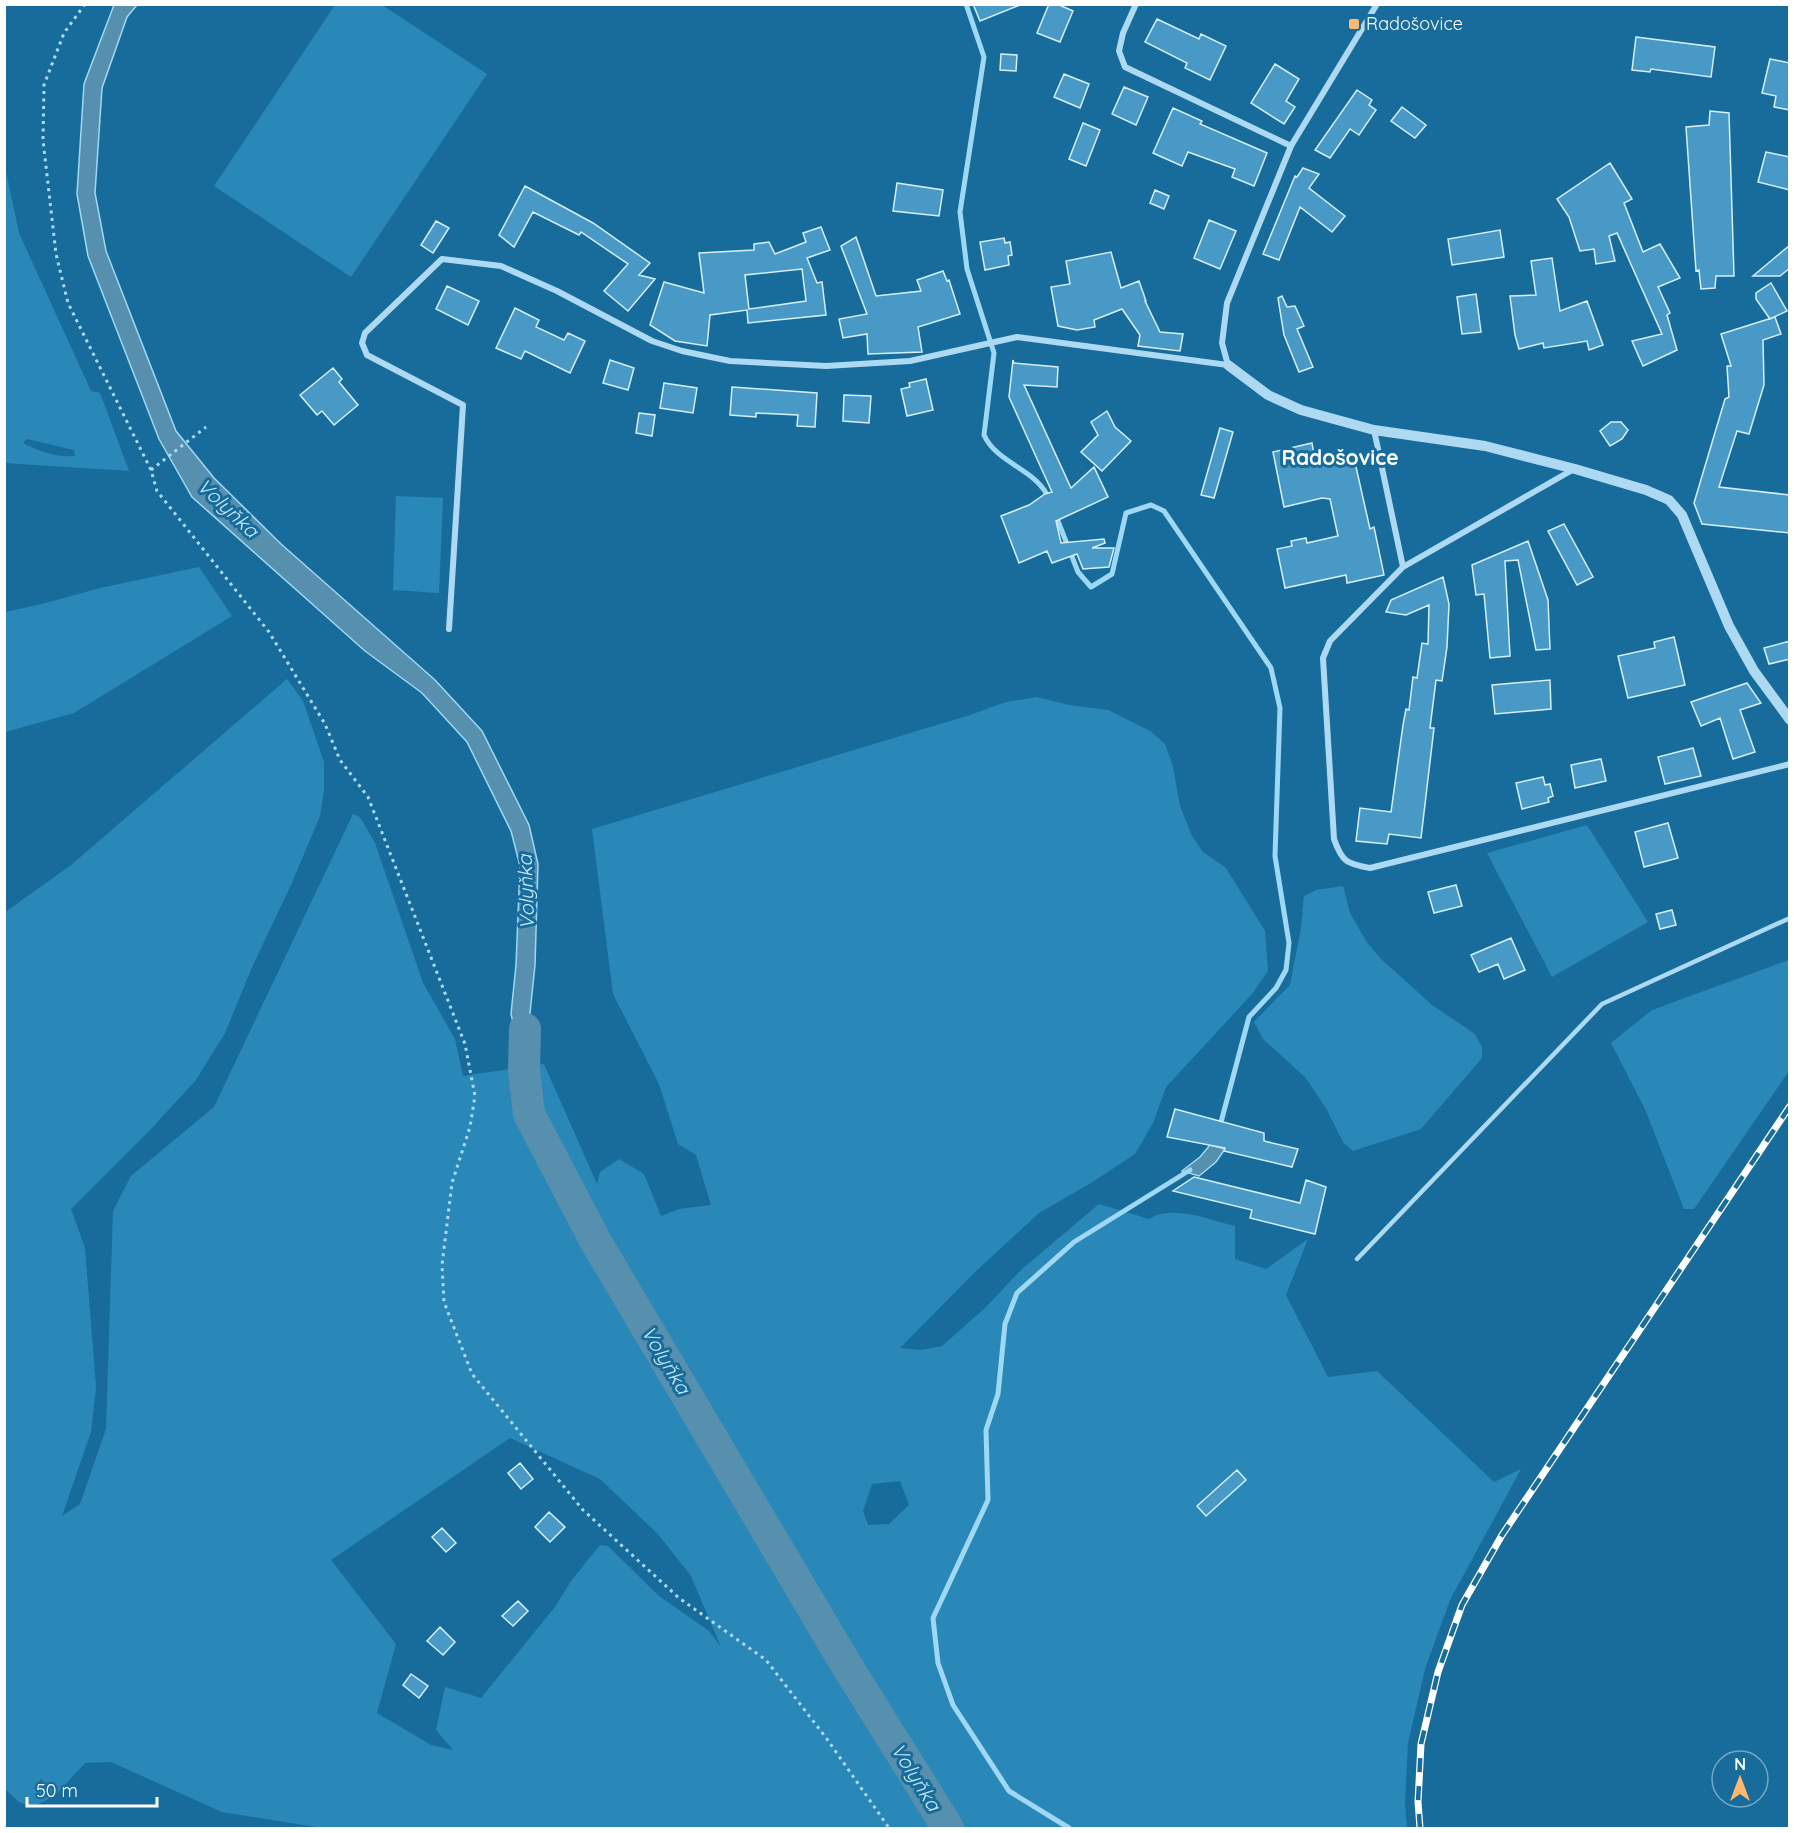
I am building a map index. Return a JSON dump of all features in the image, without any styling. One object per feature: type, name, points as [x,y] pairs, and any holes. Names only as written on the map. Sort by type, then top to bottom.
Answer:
[{"type":"street","points":[[1136,4],[1123,33],[1119,51],[1125,67],[1291,146]]},
{"type":"street","points":[[1228,365],[1222,342],[1227,303],[1291,146],[1377,4]]},
{"type":"street","points":[[449,630],[463,405],[368,355],[362,343],[365,333],[442,259],[501,266],[557,291],[652,341],[682,351],[730,361],[837,366],[910,361],[1017,337],[1228,365],[1268,395],[1301,410],[1374,430],[1485,446],[1646,490],[1669,500],[1682,515],[1729,626],[1754,671],[1790,720]]},
{"type":"street","points":[[1374,430],[1403,567]]},
{"type":"street","points":[[1575,469],[1403,567],[1330,641],[1323,658],[1334,839],[1339,855],[1350,864],[1370,868],[1790,765]]},
{"type":"lane","points":[[1357,1259],[1602,1004],[1790,918]]},
{"type":"path","points":[[84,4],[64,33],[44,85],[43,140],[56,254],[68,303],[151,470],[157,491],[269,632],[325,724],[340,760],[368,797],[465,1044],[475,1096],[470,1127],[452,1183],[442,1265],[444,1302],[472,1374],[583,1510],[679,1598],[766,1660],[827,1739],[889,1828]]},
{"type":"path","points":[[151,470],[206,427]]},
{"type":"shaded area","points":[[335,5],[382,5],[487,74],[351,277],[214,186]]},
{"type":"shaded area","points":[[5,167],[19,233],[91,391],[100,393],[129,471],[5,463]],"holes":[[[27,439],[74,450],[75,456],[62,456],[41,451],[23,443]]]},
{"type":"shaded area","points":[[396,496],[443,498],[439,593],[393,590]]},
{"type":"shaded area","points":[[199,567],[232,616],[74,713],[5,732],[5,612],[100,588]]},
{"type":"shaded area","points":[[287,679],[303,701],[324,762],[324,791],[320,816],[225,1033],[196,1080],[71,1209],[85,1248],[96,1387],[91,1432],[62,1516],[80,1504],[106,1429],[113,1211],[131,1176],[214,1107],[353,814],[360,817],[375,843],[423,983],[455,1039],[463,1076],[544,1064],[597,1184],[600,1172],[619,1159],[644,1174],[661,1216],[679,1209],[711,1205],[696,1155],[678,1144],[659,1084],[613,994],[592,829],[970,715],[1006,702],[1037,697],[1069,705],[1108,710],[1150,731],[1165,744],[1173,767],[1180,806],[1192,836],[1203,852],[1226,868],[1265,931],[1268,971],[1252,994],[1166,1087],[1153,1123],[1135,1154],[1039,1213],[975,1272],[900,1348],[921,1350],[942,1346],[985,1308],[1021,1270],[1099,1204],[1149,1219],[1169,1213],[1180,1213],[1235,1226],[1235,1259],[1266,1269],[1308,1239],[1286,1295],[1328,1377],[1377,1371],[1494,1482],[1521,1469],[1450,1600],[1425,1669],[1408,1743],[1405,1802],[1407,1828],[322,1828],[222,1812],[111,1762],[85,1763],[55,1796],[32,1807],[19,1802],[4,1788],[4,913],[71,865]],"holes":[[[510,1438],[600,1479],[658,1534],[691,1576],[721,1647],[709,1631],[659,1596],[608,1546],[600,1545],[571,1581],[555,1607],[481,1698],[445,1687],[436,1730],[453,1750],[431,1745],[377,1713],[396,1644],[331,1560]],[[900,1481],[909,1505],[889,1524],[868,1525],[863,1511],[872,1484]]]},
{"type":"shaded area","points":[[1587,825],[1648,922],[1552,977],[1487,853]]},
{"type":"shaded area","points":[[1343,886],[1350,913],[1366,941],[1380,958],[1432,1005],[1475,1034],[1482,1047],[1482,1058],[1421,1129],[1353,1151],[1343,1142],[1326,1108],[1305,1077],[1263,1039],[1254,1022],[1290,985],[1301,928],[1304,896],[1316,890]]},
{"type":"shaded area","points":[[1789,960],[1789,1071],[1694,1209],[1684,1209],[1645,1109],[1611,1043],[1652,1010]]},
{"type":"water","points":[[114,5],[137,5],[127,17],[102,88],[95,193],[106,251],[176,431],[214,478],[281,544],[435,680],[482,731],[529,825],[538,864],[535,965],[524,1070],[511,1014],[516,965],[520,866],[511,831],[467,742],[422,693],[365,651],[192,497],[159,439],[88,256],[77,194],[84,84]]},
{"type":"water","points":[[1210,1145],[1225,1149],[1216,1162],[1199,1176],[1182,1171],[1200,1157]]},
{"type":"building","points":[[973,4],[1020,4],[1020,5],[980,21]]},
{"type":"building","points":[[1049,4],[1057,4],[1073,11],[1060,42],[1037,33]]},
{"type":"building","points":[[1157,19],[1199,39],[1201,34],[1226,46],[1210,80],[1185,68],[1187,63],[1145,42]]},
{"type":"building","points":[[1636,37],[1715,47],[1711,77],[1651,69],[1650,72],[1632,70]]},
{"type":"building","points":[[1001,54],[1017,55],[1016,71],[1000,70]]},
{"type":"building","points":[[1770,59],[1790,63],[1790,110],[1774,107],[1776,96],[1762,93]]},
{"type":"building","points":[[1275,64],[1299,79],[1286,101],[1295,107],[1284,124],[1251,103]]},
{"type":"building","points":[[1064,74],[1089,84],[1080,108],[1054,97]]},
{"type":"building","points":[[1124,87],[1148,97],[1136,125],[1112,114]]},
{"type":"building","points":[[1357,90],[1372,100],[1369,105],[1376,110],[1359,135],[1350,129],[1330,158],[1315,150]]},
{"type":"building","points":[[1402,107],[1426,125],[1415,138],[1391,121]]},
{"type":"building","points":[[1173,108],[1202,121],[1200,124],[1267,153],[1254,186],[1232,177],[1235,169],[1188,152],[1182,166],[1153,153]]},
{"type":"building","points":[[1710,111],[1729,113],[1734,276],[1716,276],[1715,288],[1701,289],[1699,270],[1696,271],[1686,127],[1709,125]]},
{"type":"building","points":[[1083,123],[1100,130],[1086,166],[1069,159]]},
{"type":"building","points":[[1766,152],[1790,157],[1790,190],[1758,182]]},
{"type":"building","points":[[1610,163],[1632,199],[1624,203],[1643,252],[1660,244],[1680,278],[1658,287],[1670,313],[1667,315],[1677,350],[1643,366],[1632,341],[1662,334],[1617,233],[1609,236],[1615,261],[1596,264],[1594,249],[1580,251],[1569,217],[1557,199]]},
{"type":"building","points":[[1303,168],[1319,174],[1309,188],[1345,216],[1332,232],[1300,207],[1279,260],[1263,254],[1295,176],[1297,177]]},
{"type":"building","points":[[897,183],[943,190],[939,216],[893,211]]},
{"type":"building","points":[[525,186],[593,223],[650,263],[639,275],[655,279],[628,311],[604,291],[628,264],[581,232],[579,235],[533,212],[514,247],[499,235]]},
{"type":"building","points":[[1155,190],[1169,196],[1164,209],[1150,203]]},
{"type":"building","points":[[1209,220],[1236,231],[1220,269],[1194,258]]},
{"type":"building","points":[[436,221],[449,228],[433,253],[421,245]]},
{"type":"building","points":[[821,227],[830,250],[807,258],[817,283],[822,282],[826,315],[748,323],[747,310],[710,315],[707,346],[675,341],[650,325],[664,282],[704,293],[699,253],[754,250],[754,244],[769,242],[775,254],[806,242],[803,233]],"holes":[[[802,269],[806,301],[749,309],[745,275]]]},
{"type":"building","points":[[1500,230],[1504,257],[1452,265],[1448,239]]},
{"type":"building","points":[[856,237],[876,296],[921,291],[917,280],[943,271],[947,281],[949,280],[960,314],[918,327],[922,352],[868,354],[867,334],[843,338],[839,319],[867,314],[841,246]]},
{"type":"building","points":[[1004,238],[1005,243],[1010,242],[1012,255],[1008,256],[1009,265],[985,270],[980,242]]},
{"type":"building","points":[[1790,245],[1790,268],[1780,276],[1753,276]]},
{"type":"building","points":[[1111,252],[1121,288],[1139,281],[1145,301],[1160,332],[1183,334],[1180,351],[1138,346],[1140,335],[1122,309],[1094,320],[1095,327],[1077,330],[1058,326],[1051,287],[1070,284],[1066,261]]},
{"type":"building","points":[[1552,258],[1560,311],[1587,301],[1603,345],[1589,350],[1587,341],[1544,348],[1543,343],[1519,349],[1510,296],[1536,295],[1531,261]]},
{"type":"building","points":[[1771,283],[1787,311],[1770,319],[1756,299],[1756,293]]},
{"type":"building","points":[[447,286],[479,301],[468,325],[436,309]]},
{"type":"building","points":[[1476,294],[1481,332],[1462,334],[1457,297]]},
{"type":"building","points":[[1282,296],[1287,307],[1295,306],[1304,326],[1297,329],[1313,367],[1299,372],[1284,335],[1278,298]]},
{"type":"building","points":[[515,308],[539,320],[536,327],[564,340],[568,333],[585,341],[570,373],[525,351],[521,359],[496,348]]},
{"type":"building","points":[[1775,317],[1781,334],[1763,340],[1764,385],[1749,434],[1737,431],[1719,487],[1790,495],[1790,533],[1702,524],[1694,503],[1725,399],[1729,397],[1727,366],[1731,366],[1721,334]]},
{"type":"building","points":[[610,360],[634,368],[628,390],[603,383]]},
{"type":"building","points":[[1013,360],[1014,363],[1058,367],[1057,387],[1024,385],[1071,488],[1094,467],[1108,497],[1056,521],[1061,543],[1104,539],[1105,543],[1092,548],[1114,548],[1109,567],[1083,569],[1077,554],[1052,563],[1047,551],[1019,563],[1001,516],[1029,505],[1052,492],[1009,397]]},
{"type":"building","points":[[333,368],[342,379],[339,382],[358,405],[334,425],[322,411],[317,415],[300,395]]},
{"type":"building","points":[[926,379],[933,410],[907,416],[901,389],[910,387],[909,383]]},
{"type":"building","points":[[664,383],[697,388],[693,413],[660,408]]},
{"type":"building","points":[[732,387],[817,393],[815,427],[797,426],[798,415],[756,413],[756,417],[730,415]]},
{"type":"building","points":[[844,395],[871,396],[869,423],[843,421]]},
{"type":"building","points":[[1107,411],[1115,427],[1131,441],[1102,471],[1081,452],[1098,435],[1091,422]]},
{"type":"building","points":[[639,413],[655,415],[652,436],[636,433]]},
{"type":"building","points":[[1611,422],[1621,422],[1628,430],[1622,439],[1610,446],[1600,431]]},
{"type":"building","points":[[1220,428],[1233,432],[1214,498],[1201,495]]},
{"type":"building","points":[[1312,443],[1316,467],[1354,458],[1370,529],[1374,527],[1384,575],[1347,583],[1346,575],[1285,588],[1277,549],[1292,546],[1291,541],[1306,538],[1307,543],[1338,536],[1330,499],[1322,498],[1284,507],[1273,452]]},
{"type":"building","points":[[1564,524],[1593,577],[1577,585],[1548,531]]},
{"type":"building","points":[[1528,541],[1548,600],[1550,649],[1536,650],[1518,560],[1505,561],[1510,656],[1490,658],[1484,594],[1476,595],[1472,565]]},
{"type":"building","points":[[1443,577],[1449,604],[1447,647],[1442,681],[1436,680],[1430,728],[1434,728],[1421,838],[1389,834],[1387,844],[1356,841],[1360,808],[1391,812],[1403,725],[1406,709],[1409,710],[1413,677],[1417,678],[1422,643],[1428,644],[1429,605],[1406,615],[1386,612],[1391,600]]},
{"type":"building","points":[[1674,637],[1685,685],[1628,698],[1618,656],[1655,648],[1654,642]]},
{"type":"building","points":[[1790,641],[1790,659],[1769,664],[1764,648]]},
{"type":"building","points":[[1550,680],[1551,709],[1495,714],[1492,685]]},
{"type":"building","points":[[1747,683],[1761,703],[1740,710],[1755,752],[1733,759],[1720,718],[1701,726],[1691,702]]},
{"type":"building","points":[[1693,748],[1701,776],[1665,784],[1658,757]]},
{"type":"building","points":[[1601,759],[1606,781],[1575,788],[1571,765]]},
{"type":"building","points":[[1543,777],[1545,785],[1550,784],[1553,796],[1548,798],[1549,802],[1522,809],[1516,783]]},
{"type":"building","points":[[1668,823],[1678,858],[1644,867],[1635,832]]},
{"type":"building","points":[[1456,885],[1462,906],[1434,913],[1428,892]]},
{"type":"building","points":[[1672,910],[1676,925],[1660,929],[1656,914]]},
{"type":"building","points":[[1511,938],[1525,970],[1504,979],[1498,964],[1479,972],[1471,955]]},
{"type":"building","points":[[1175,1109],[1264,1133],[1264,1141],[1298,1149],[1292,1167],[1224,1151],[1225,1148],[1167,1137]]},
{"type":"building","points":[[1194,1177],[1300,1203],[1306,1180],[1326,1187],[1315,1234],[1250,1218],[1252,1210],[1173,1191]]},
{"type":"building","points":[[520,1463],[533,1479],[521,1489],[508,1473]]},
{"type":"building","points":[[1237,1470],[1246,1480],[1206,1516],[1197,1506]]},
{"type":"building","points":[[549,1512],[565,1527],[550,1542],[535,1527]]},
{"type":"building","points":[[442,1528],[456,1543],[446,1552],[432,1537]]},
{"type":"building","points":[[518,1601],[528,1611],[513,1626],[502,1616]]},
{"type":"building","points":[[440,1627],[455,1642],[443,1655],[427,1641]]},
{"type":"building","points":[[411,1674],[428,1686],[419,1698],[403,1685]]},
{"type":"waterway","points":[[966,4],[984,57],[960,212],[967,269],[994,353],[984,435],[998,453],[1036,480],[1049,499]]},
{"type":"waterway","points":[[1056,516],[1078,572],[1091,587],[1112,574],[1126,513],[1151,505],[1164,511],[1271,668],[1280,708],[1275,856],[1289,943],[1286,970],[1276,988],[1249,1017],[1220,1126]]},
{"type":"waterway","name":"Volyňka","points":[[525,1029],[524,1070],[529,1114],[596,1242],[847,1666],[948,1828]]},
{"type":"waterway","points":[[1069,1828],[1009,1791],[953,1705],[938,1663],[933,1618],[988,1500],[986,1430],[998,1394],[1005,1324],[1017,1293],[1074,1242],[1190,1170]]},
{"type":"railway","points":[[1420,1828],[1418,1802],[1421,1744],[1438,1672],[1462,1605],[1502,1535],[1790,1106]]},
{"type":"place","name":"Radošovice","points":[[1354,24]]},
{"type":"district","name":"Radošovice","points":[[1340,458]]}]
